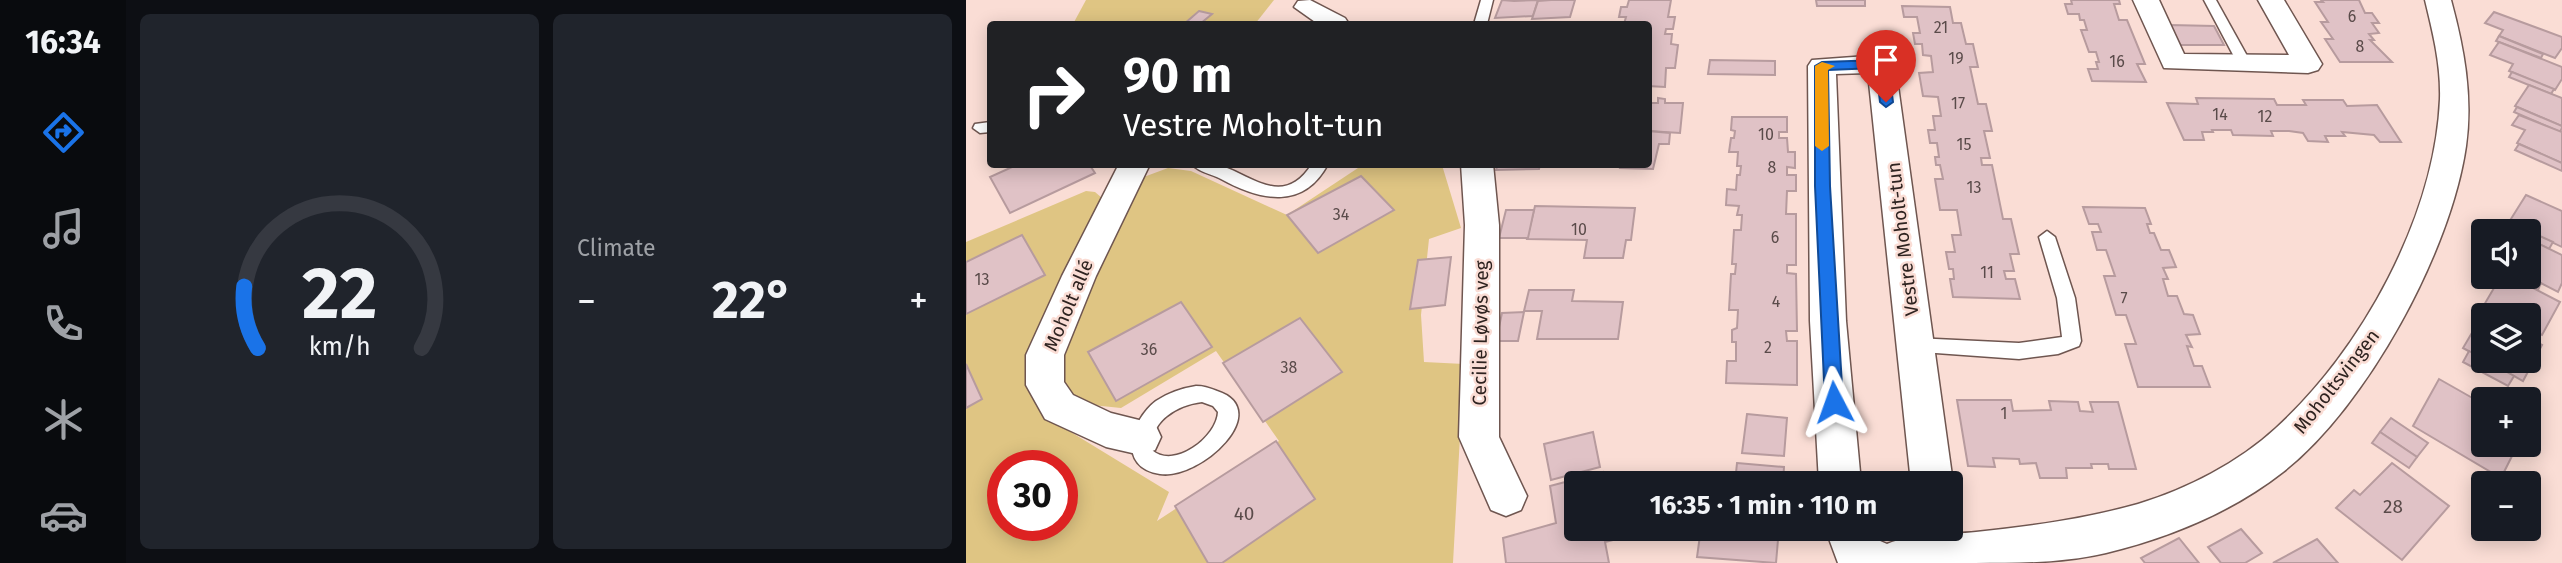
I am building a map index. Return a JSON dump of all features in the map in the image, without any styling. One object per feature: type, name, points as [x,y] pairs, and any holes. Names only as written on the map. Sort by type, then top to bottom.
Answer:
[{"type":"street","points":[[2146,0],[2174,62],[2308,64],[2271,0]]},
{"type":"street","name":"Moholtsvingen","points":[[1894,563],[1939,542],[2019,550],[2096,536],[2163,515],[2222,489],[2255,468],[2280,450],[2312,418],[2395,303],[2434,218],[2451,147],[2454,114],[2450,50],[2438,0]]},
{"type":"street","points":[[1302,10],[1329,21]]},
{"type":"street","name":"Vestre Moholt-tun","points":[[1839,471],[1828,321],[1822,66],[1881,64],[1931,471]]},
{"type":"street","name":"Moholt allé","points":[[1134,168],[1079,276],[1045,355],[1045,385],[1059,407],[1105,429],[1141,437]]},
{"type":"street","name":"Cecilie Løvøs veg","points":[[1477,168],[1482,225],[1479,437],[1506,496]]},
{"type":"street","points":[[1851,541],[1855,552],[1880,563]]},
{"type":"lane","points":[[1482,21],[1487,0]]},
{"type":"lane","points":[[2210,0],[2244,63]]},
{"type":"lane","points":[[1222,168],[1244,187],[1270,194],[1298,186],[1309,179],[1317,168]]},
{"type":"lane","points":[[1915,346],[2003,351],[2060,348],[2072,341],[2066,298],[2047,237]]},
{"type":"lane","points":[[1189,395],[1214,396],[1228,411],[1228,422],[1217,441],[1199,456],[1184,463],[1154,464],[1145,458],[1140,449],[1141,437],[1153,415],[1176,399],[1189,395]]},
{"type":"shaded area","points":[[1086,0],[1274,0],[1257,21],[1075,21]]},
{"type":"shaded area","points":[[1168,168],[1191,171],[1287,215],[1358,168],[1443,168],[1461,228],[1429,239],[1421,315],[1424,362],[1464,364],[1453,563],[966,563],[966,242],[1086,191],[1095,192],[1102,198],[1073,258],[1068,279],[1028,388],[1043,415],[1169,492],[1157,521],[1279,441],[1216,351],[1121,408],[1082,404],[1063,386],[1060,341],[1141,178]]},
{"type":"building","points":[[1502,0],[1538,0],[1533,16],[1495,18]]},
{"type":"building","points":[[1575,0],[1570,17],[1532,19],[1538,1]]},
{"type":"building","points":[[1629,0],[1671,0],[1668,17],[1675,17],[1673,29],[1666,29],[1665,34],[1672,34],[1671,44],[1678,45],[1675,68],[1666,68],[1665,87],[1652,86],[1652,21],[1625,21],[1626,17],[1619,17],[1621,7],[1627,7]]},
{"type":"building","points":[[1816,0],[1865,0],[1865,6],[1817,6]]},
{"type":"building","points":[[2071,0],[2119,0],[2120,4],[2114,4],[2119,20],[2127,20],[2145,64],[2137,64],[2146,82],[2092,81],[2088,69],[2098,69],[2096,62],[2099,62],[2096,52],[2089,52],[2081,30],[2087,30],[2084,20],[2080,20],[2079,14],[2068,14],[2065,4],[2072,4]]},
{"type":"building","points":[[2321,0],[2359,0],[2365,13],[2372,13],[2379,23],[2372,23],[2379,33],[2369,34],[2374,40],[2370,40],[2392,62],[2340,62],[2325,39],[2333,39],[2321,22],[2328,22],[2315,2],[2323,2]]},
{"type":"building","points":[[1902,6],[1950,7],[1953,23],[1961,23],[1966,44],[1973,44],[1978,67],[1970,67],[1978,104],[1986,104],[1992,131],[1984,131],[1990,158],[1981,158],[1982,165],[1992,165],[2003,219],[2011,219],[2019,254],[2010,254],[2014,271],[2004,271],[2006,279],[2015,279],[2020,299],[1953,297],[1950,279],[1954,279],[1953,269],[1949,269],[1946,252],[1955,252],[1952,235],[1961,235],[1957,210],[1940,210],[1935,179],[1943,179],[1940,165],[1936,165],[1935,157],[1939,157],[1937,143],[1930,143],[1928,130],[1935,130],[1933,116],[1941,116],[1938,97],[1923,96],[1919,73],[1933,72],[1931,56],[1923,55],[1922,44],[1915,44],[1913,33],[1920,33],[1917,17],[1904,17]]},
{"type":"building","points":[[1199,11],[1212,14],[1204,21],[1187,21]]},
{"type":"building","points":[[2494,12],[2562,37],[2562,48],[2555,58],[2499,36],[2503,30],[2485,23]]},
{"type":"building","points":[[2170,25],[2214,26],[2224,45],[2179,45]]},
{"type":"building","points":[[2499,36],[2543,54],[2541,58],[2496,41]]},
{"type":"building","points":[[2499,42],[2562,67],[2562,79],[2555,90],[2509,71],[2513,64],[2490,55]]},
{"type":"building","points":[[1710,60],[1775,61],[1775,75],[1708,74]]},
{"type":"building","points":[[2512,72],[2554,89],[2551,94],[2509,77]]},
{"type":"building","points":[[2529,85],[2562,98],[2562,126],[2515,106]]},
{"type":"building","points":[[1658,98],[1665,99],[1665,103],[1683,103],[1680,133],[1652,131],[1652,103],[1658,103]]},
{"type":"building","points":[[2196,98],[2274,99],[2277,105],[2306,105],[2303,100],[2343,100],[2347,106],[2377,105],[2401,142],[2380,142],[2374,135],[2342,132],[2345,136],[2325,136],[2328,142],[2308,141],[2303,133],[2289,131],[2271,131],[2273,136],[2233,135],[2231,130],[2202,132],[2204,140],[2184,140],[2167,103],[2198,104]]},
{"type":"building","points":[[2517,107],[2562,126],[2560,132],[2514,112]]},
{"type":"building","points":[[2519,115],[2562,132],[2562,163],[2517,143],[2525,130],[2512,125]]},
{"type":"building","points":[[1732,117],[1787,117],[1787,132],[1779,132],[1779,138],[1787,138],[1788,152],[1795,152],[1795,168],[1787,167],[1787,175],[1796,175],[1796,191],[1787,191],[1786,214],[1796,214],[1796,265],[1787,265],[1787,273],[1796,274],[1797,331],[1786,331],[1787,341],[1797,341],[1797,385],[1726,383],[1727,361],[1736,361],[1736,342],[1732,342],[1732,330],[1737,328],[1738,310],[1729,310],[1731,274],[1735,274],[1736,264],[1732,264],[1734,230],[1741,230],[1742,215],[1737,215],[1739,206],[1726,205],[1727,189],[1736,190],[1741,166],[1737,166],[1738,152],[1729,152],[1735,131],[1731,130]]},
{"type":"building","points":[[1652,131],[1670,133],[1669,144],[1659,144],[1653,169],[1620,168],[1652,168]]},
{"type":"building","points":[[2519,144],[2562,163],[2562,171],[2515,150]]},
{"type":"building","points":[[1010,168],[1092,168],[1095,173],[1010,213],[990,177]]},
{"type":"building","points":[[1497,168],[1539,168],[1539,169],[1496,170]]},
{"type":"building","points":[[1361,176],[1394,210],[1318,253],[1287,215]]},
{"type":"building","points":[[2526,195],[2562,211],[2562,247],[2541,237],[2541,219],[2511,219]]},
{"type":"building","points":[[1535,206],[1635,208],[1631,240],[1626,240],[1623,258],[1584,258],[1587,240],[1527,239]]},
{"type":"building","points":[[2083,207],[2145,208],[2151,224],[2147,224],[2150,233],[2154,233],[2161,250],[2169,250],[2176,267],[2163,268],[2168,279],[2163,279],[2168,296],[2177,296],[2184,314],[2193,315],[2200,334],[2186,335],[2192,347],[2187,346],[2194,366],[2202,366],[2210,387],[2138,387],[2125,344],[2136,344],[2126,315],[2116,315],[2104,276],[2115,276],[2106,250],[2097,250],[2092,232],[2101,232],[2098,224],[2089,224]]},
{"type":"building","points":[[1506,210],[1534,210],[1528,238],[1499,238]]},
{"type":"building","points":[[1022,235],[1045,275],[966,314],[966,262]]},
{"type":"building","points":[[2541,236],[2553,242],[2549,249],[2541,245]]},
{"type":"building","points":[[2541,245],[2562,255],[2562,283],[2558,292],[2541,283]]},
{"type":"building","points":[[1451,257],[1445,305],[1410,309],[1418,260]]},
{"type":"building","points":[[2493,289],[2535,289],[2560,302],[2542,335],[2541,303],[2485,303]]},
{"type":"building","points":[[1529,290],[1574,290],[1572,301],[1623,302],[1618,339],[1537,339],[1542,311],[1524,311]]},
{"type":"building","points":[[1181,302],[1212,347],[1116,401],[1088,352]]},
{"type":"building","points":[[1524,312],[1518,341],[1496,341],[1502,313]]},
{"type":"building","points":[[1300,318],[1342,372],[1263,422],[1223,363]]},
{"type":"building","points":[[2471,334],[2471,352],[2463,348]]},
{"type":"building","points":[[2469,351],[2471,352],[2471,366],[2463,362]]},
{"type":"building","points":[[966,364],[982,399],[966,408]]},
{"type":"building","points":[[2484,373],[2509,373],[2514,376],[2508,386]]},
{"type":"building","points":[[2509,373],[2527,373],[2523,381]]},
{"type":"building","points":[[2439,379],[2471,397],[2471,457],[2512,457],[2504,471],[2489,471],[2413,426]]},
{"type":"building","points":[[1957,400],[2011,400],[2013,411],[2051,410],[2049,401],[2078,402],[2080,411],[2093,412],[2090,402],[2118,402],[2136,469],[2109,469],[2108,464],[2091,464],[2092,468],[2066,468],[2067,478],[2040,478],[2036,463],[2020,464],[2019,459],[1993,458],[1995,467],[1968,466]]},
{"type":"building","points":[[1747,414],[1787,418],[1784,456],[1742,453]]},
{"type":"building","points":[[2391,418],[2428,443],[2417,457],[2380,432]]},
{"type":"building","points":[[1593,432],[1600,467],[1585,471],[1564,471],[1564,477],[1551,480],[1544,444]]},
{"type":"building","points":[[2380,432],[2417,457],[2409,468],[2372,443]]},
{"type":"building","points":[[1276,441],[1315,499],[1222,563],[1208,563],[1175,506]]},
{"type":"building","points":[[1737,463],[1784,467],[1784,471],[1736,471]]},
{"type":"building","points":[[2392,463],[2449,506],[2402,560],[2336,508],[2354,490],[2360,495]]},
{"type":"building","points":[[1564,482],[1564,541],[1609,541],[1605,542],[1609,563],[1506,563],[1503,538],[1556,523],[1550,486]]},
{"type":"building","points":[[2241,529],[2262,553],[2245,563],[2221,563],[2208,547]]},
{"type":"building","points":[[2179,538],[2199,563],[2145,563],[2141,558]]},
{"type":"building","points":[[2317,539],[2338,563],[2273,563]]},
{"type":"building","points":[[1699,541],[1778,541],[1776,563],[1697,557]]},
{"type":"slow traffic","points":[[1822,146],[1822,66],[1828,66]]},
{"type":"route","points":[[1834,402],[1822,186],[1822,66],[1881,64],[1886,102]]}]
